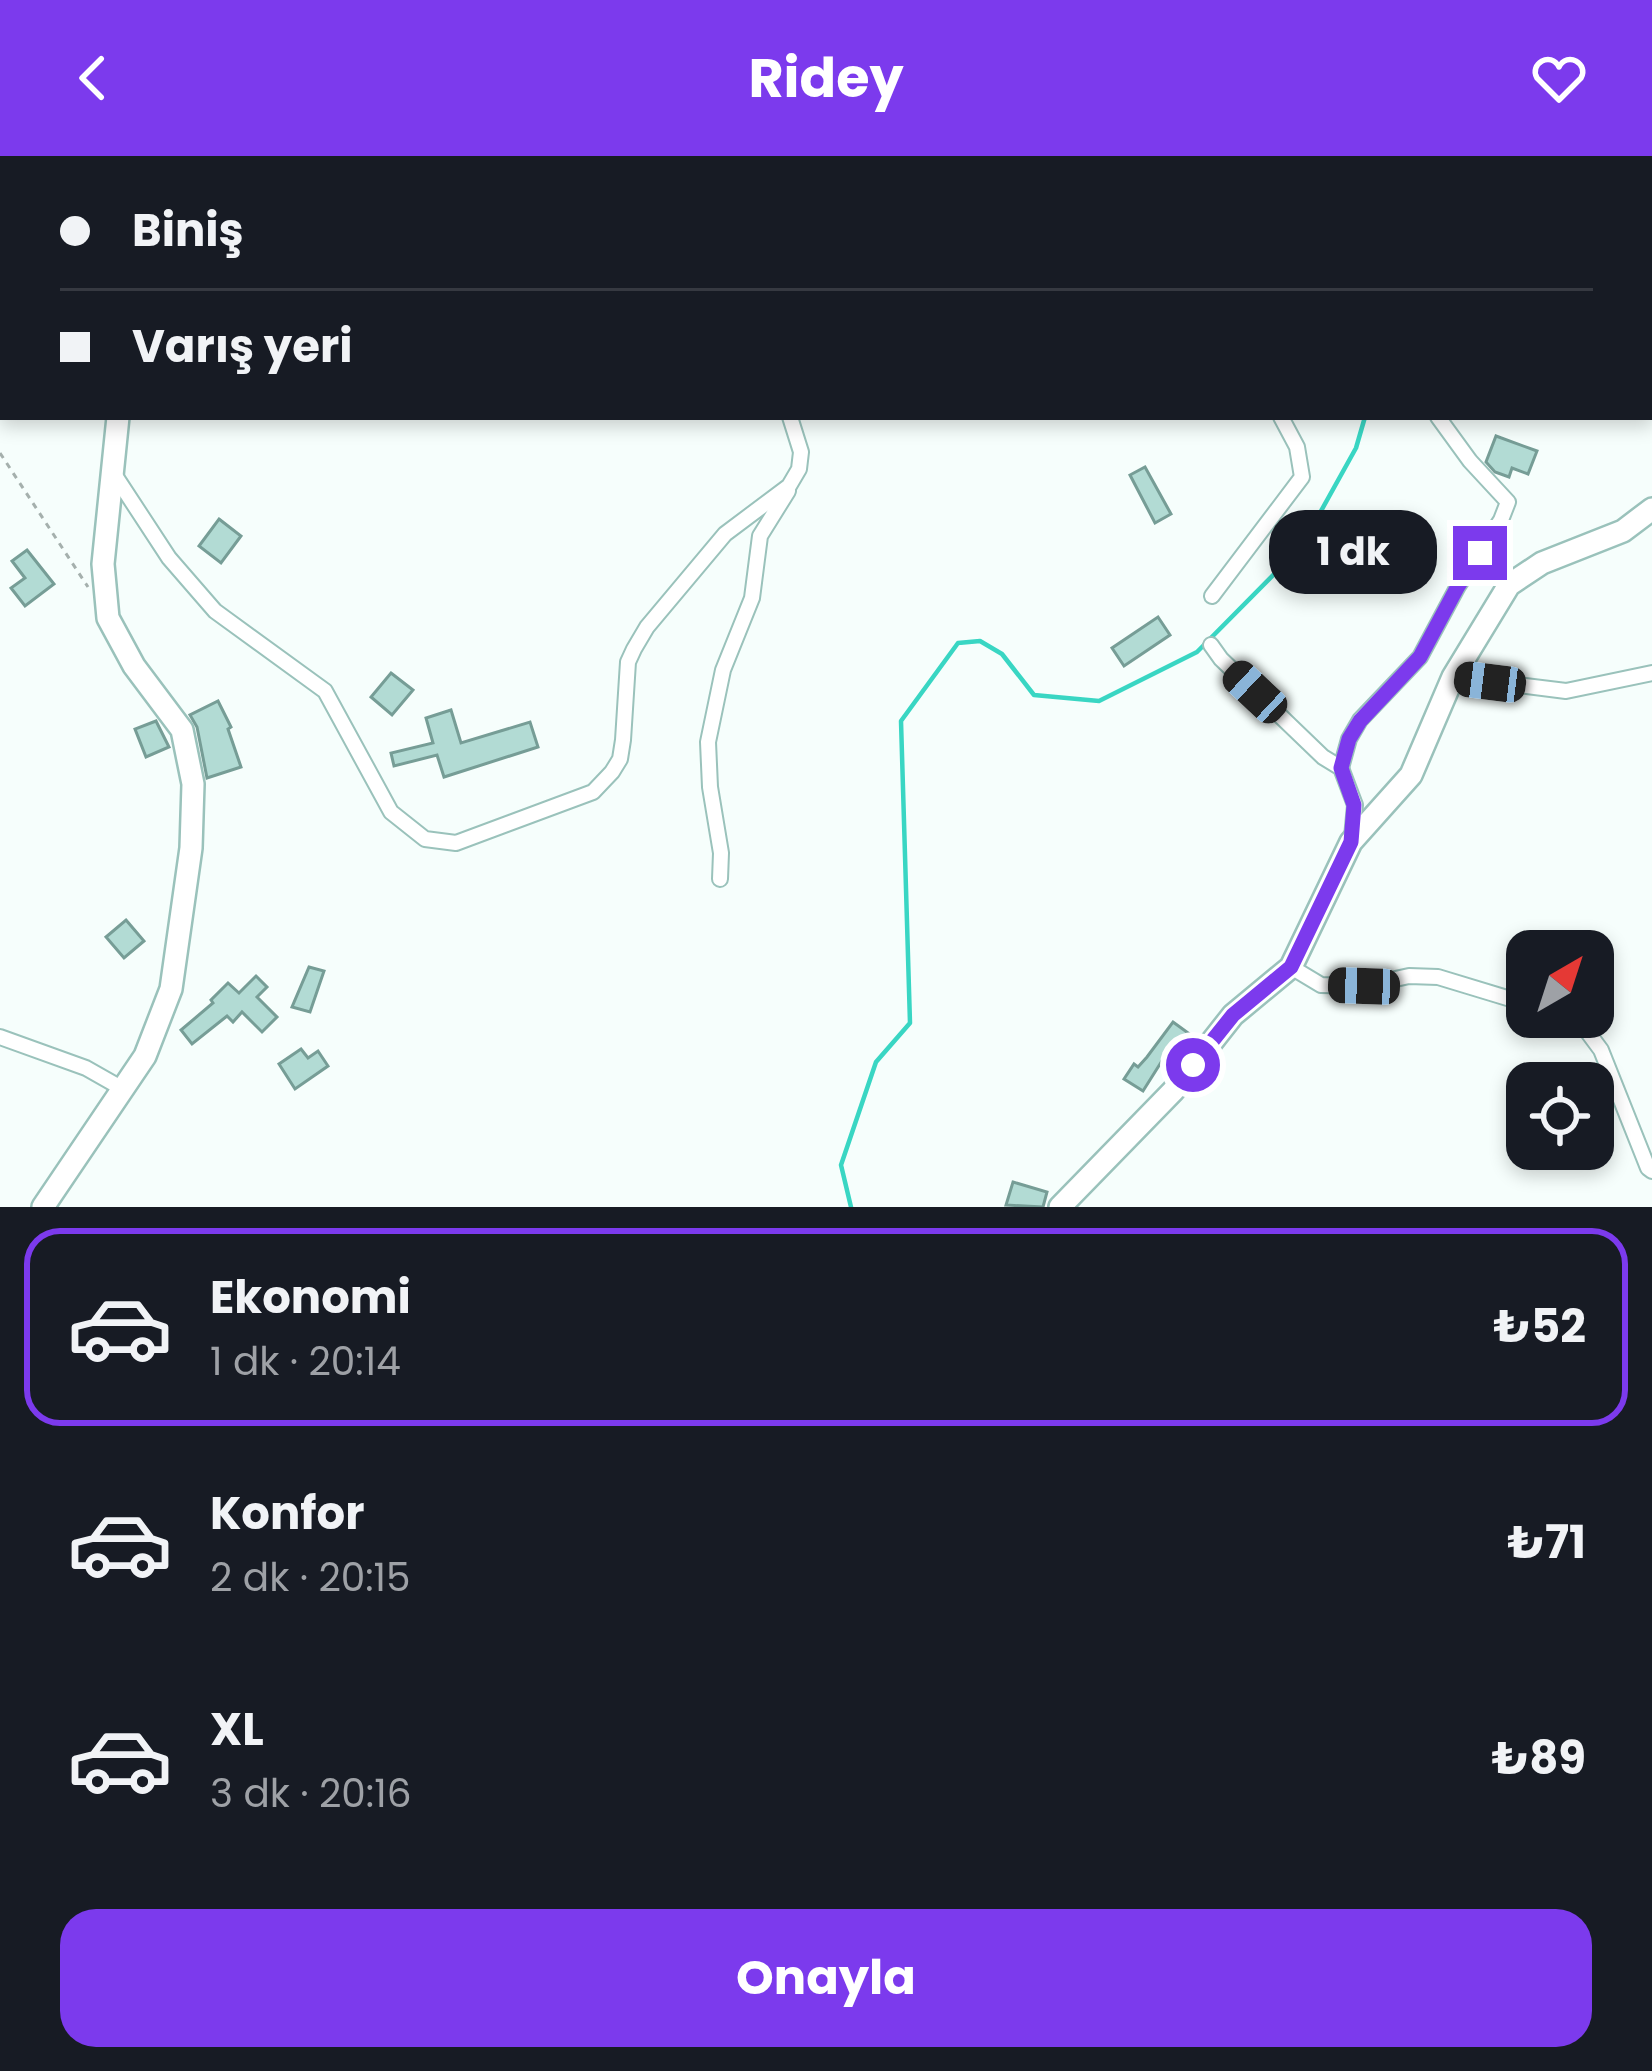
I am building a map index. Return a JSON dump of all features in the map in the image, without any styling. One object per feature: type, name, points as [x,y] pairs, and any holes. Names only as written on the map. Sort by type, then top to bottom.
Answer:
[{"type":"street","points":[[43,1207],[145,1056],[171,989],[191,848],[193,784],[182,730],[134,666],[108,619],[103,564],[118,420]]},
{"type":"street","points":[[111,470],[170,558],[215,610],[325,691],[391,812],[425,839],[456,843],[593,792],[603,782],[620,759],[628,662],[647,627],[725,534],[789,486],[800,469],[801,452],[791,420]]},
{"type":"street","points":[[1212,596],[1302,477],[1297,448],[1283,420]]},
{"type":"street","points":[[1351,842],[1354,805],[1341,768],[1349,739],[1420,657],[1508,502],[1440,420]]},
{"type":"street","points":[[720,879],[722,853],[710,788],[708,742],[723,670],[752,598],[760,536],[789,486]]},
{"type":"street","points":[[1060,1207],[1173,1090],[1233,1015],[1291,967],[1351,842],[1411,775],[1453,677],[1509,585],[1542,563],[1623,531],[1652,509]]},
{"type":"street","points":[[1211,645],[1323,757],[1341,768]]},
{"type":"street","points":[[1453,677],[1566,692],[1652,673]]},
{"type":"street","points":[[1291,967],[1321,985],[1364,986],[1409,976],[1438,977],[1506,998]]},
{"type":"street","points":[[0,1036],[86,1068],[122,1089]]},
{"type":"street","points":[[1592,1038],[1652,1171]]},
{"type":"path","points":[[0,453],[108,619]]},
{"type":"building","points":[[1496,436],[1537,451],[1528,474],[1512,468],[1509,477],[1486,462]]},
{"type":"building","points":[[1145,467],[1171,514],[1155,523],[1130,475]]},
{"type":"building","points":[[219,519],[241,536],[221,563],[199,546]]},
{"type":"building","points":[[27,550],[54,584],[25,606],[11,588],[25,578],[12,561]]},
{"type":"building","points":[[1158,617],[1170,635],[1124,666],[1112,648]]},
{"type":"building","points":[[391,673],[413,690],[392,715],[371,697]]},
{"type":"building","points":[[218,701],[231,727],[241,767],[207,778],[197,727],[190,715]]},
{"type":"building","points":[[451,710],[461,743],[530,722],[538,747],[444,777],[437,755],[394,766],[391,753],[433,743],[426,718]]},
{"type":"building","points":[[156,721],[169,747],[146,757],[135,729]]},
{"type":"building","points":[[126,920],[144,941],[124,958],[106,937]]},
{"type":"building","points":[[309,967],[324,971],[310,1012],[292,1007]]},
{"type":"building","points":[[256,976],[267,987],[257,997],[277,1017],[262,1032],[242,1012],[233,1022],[227,1016],[192,1044],[181,1030],[228,983],[239,993]]},
{"type":"building","points":[[1173,1022],[1191,1035],[1180,1051],[1172,1045],[1143,1091],[1124,1079]]},
{"type":"building","points":[[301,1049],[308,1058],[318,1051],[328,1066],[295,1089],[279,1064]]},
{"type":"building","points":[[1013,1182],[1047,1192],[1043,1207],[1006,1205]]},
{"type":"waterway","points":[[851,1207],[841,1165],[876,1062],[910,1023],[901,721],[958,643],[980,641],[1002,654],[1034,695],[1099,701],[1197,652],[1301,547],[1356,448],[1364,420]]},
{"type":"route","points":[[1193,1065],[1233,1015],[1291,967],[1351,842],[1354,805],[1341,768],[1349,739],[1420,657],[1480,553]]}]
